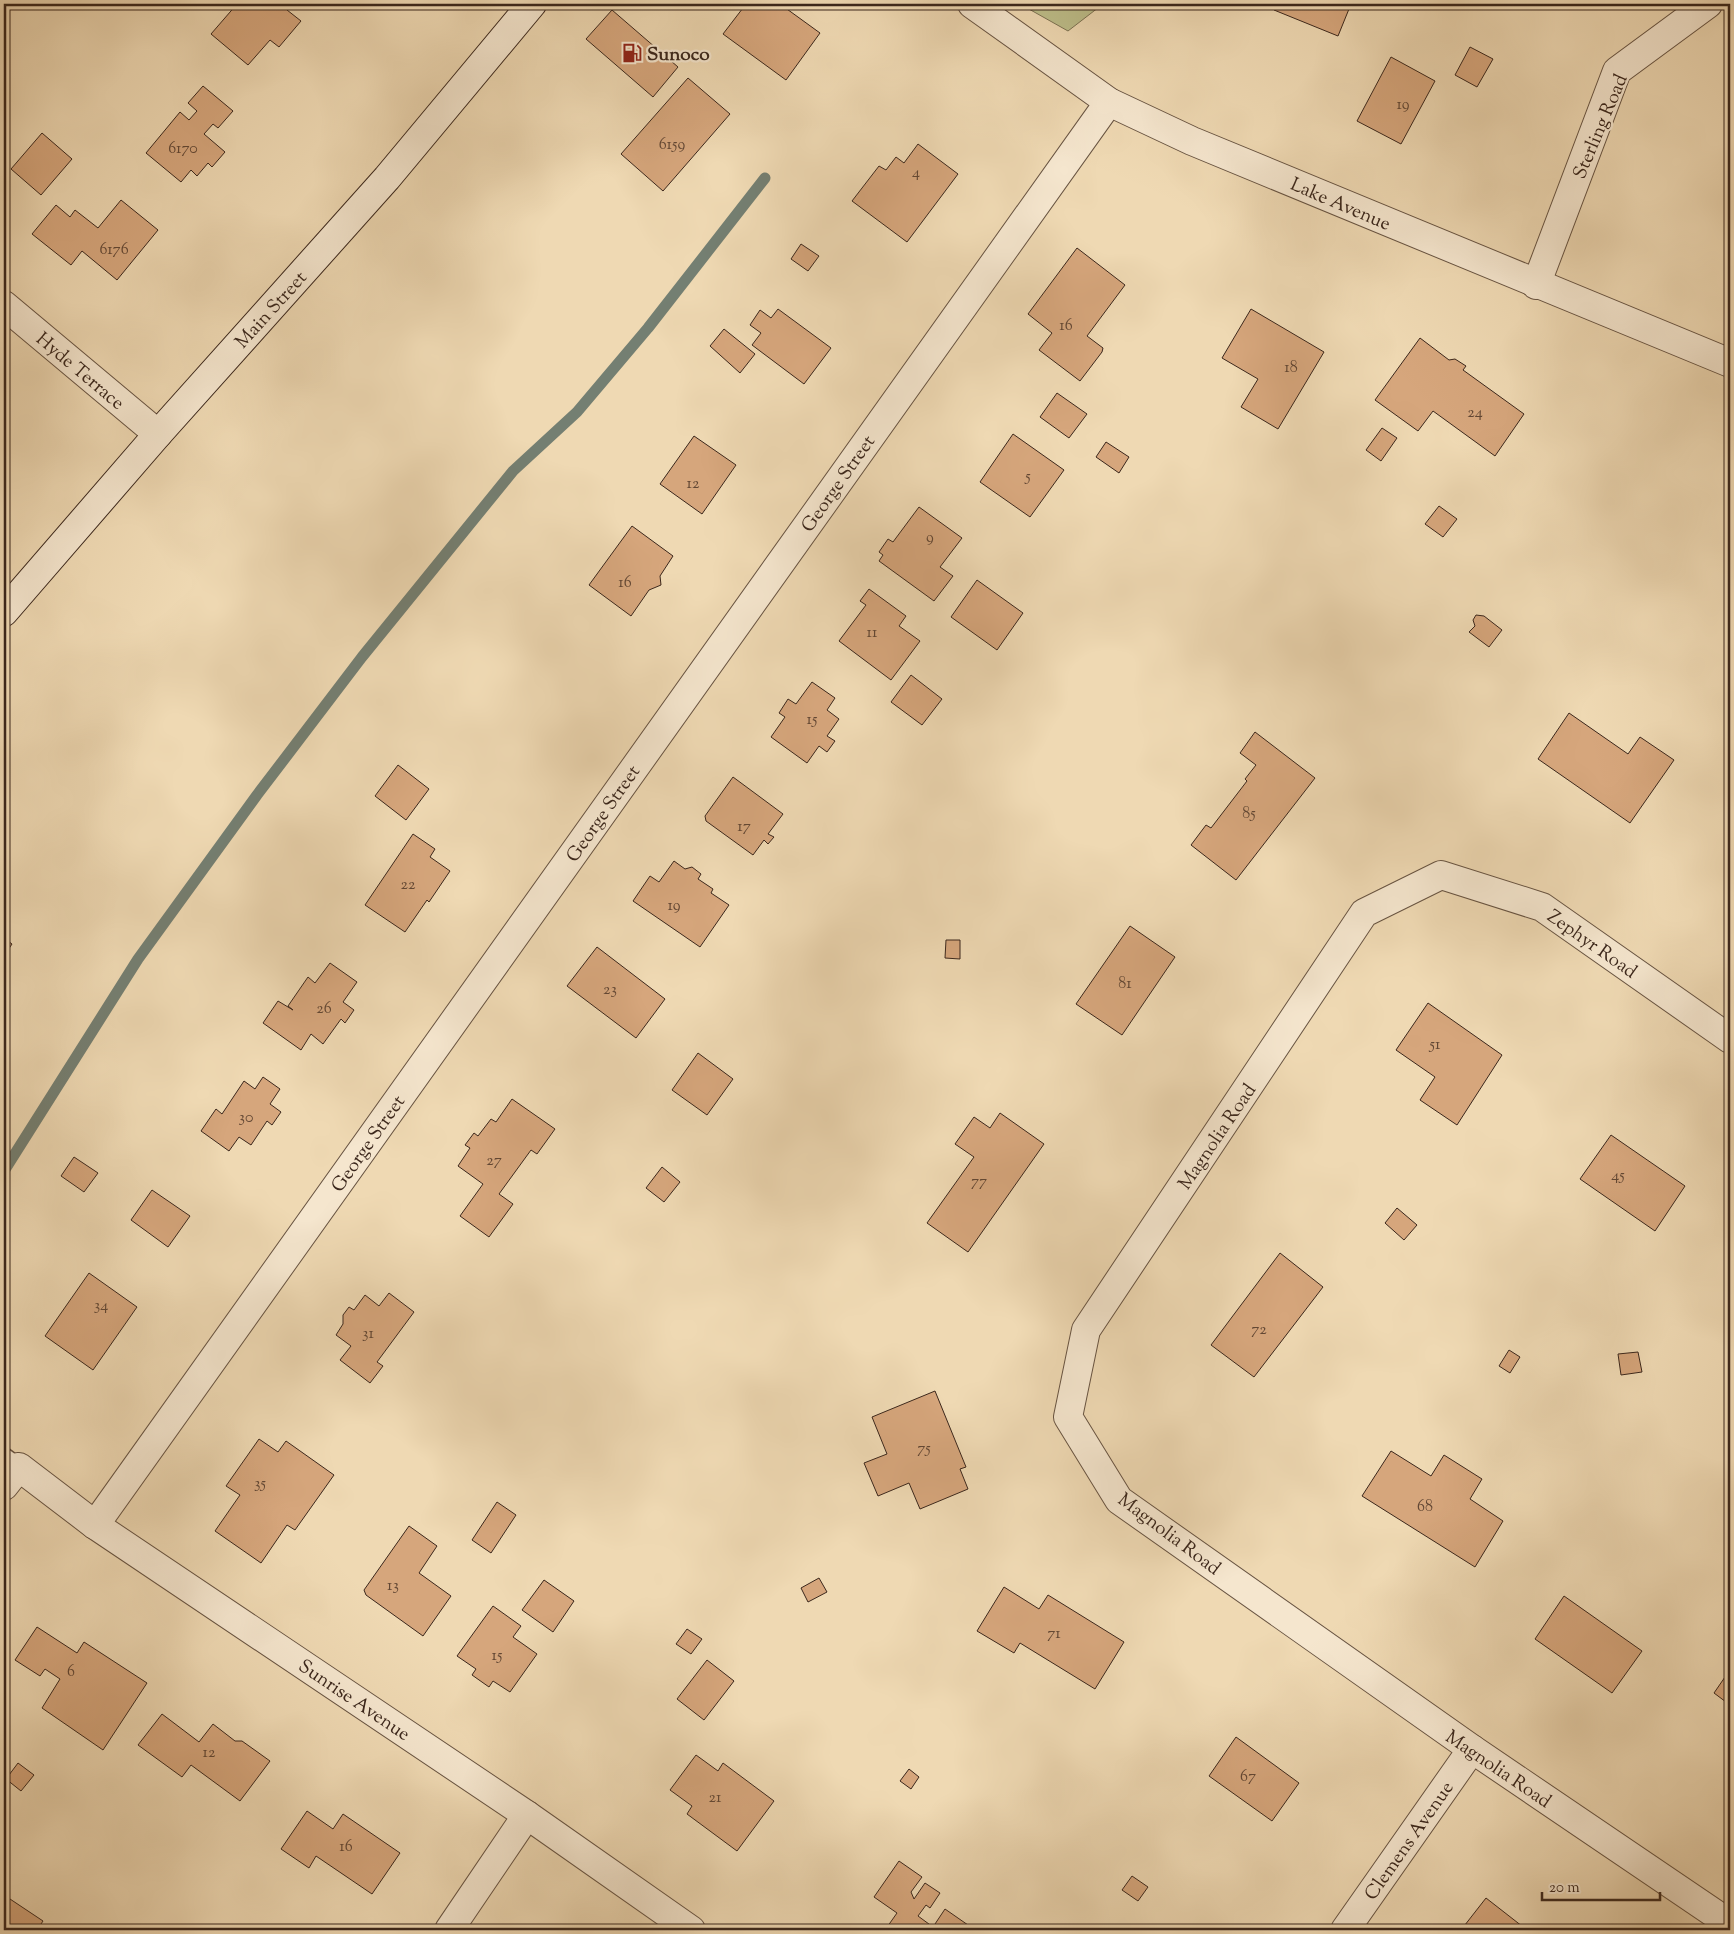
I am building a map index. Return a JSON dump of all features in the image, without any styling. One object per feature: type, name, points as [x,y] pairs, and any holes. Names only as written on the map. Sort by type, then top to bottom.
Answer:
[{"type":"street","name":"Main Street","points":[[4,612],[158,434],[387,178],[532,4]]},
{"type":"street","name":"Lake Avenue","points":[[972,4],[1109,102],[1192,141],[1536,285],[1730,363]]},
{"type":"street","name":"Sterling Road","points":[[1536,285],[1617,71],[1708,4]]},
{"type":"street","name":"George Street","points":[[95,1525],[1109,102]]},
{"type":"street","name":"Hyde Terrace","points":[[4,305],[158,434]]},
{"type":"street","name":"Zephyr Road","points":[[1441,875],[1542,907],[1730,1039]]},
{"type":"street","name":"Magnolia Road","points":[[1441,875],[1364,913],[1086,1330],[1068,1417],[1119,1500],[1472,1749],[1730,1924]]},
{"type":"street","name":"Sunrise Avenue","points":[[9,1470],[95,1525],[526,1814],[691,1930]]},
{"type":"street","name":"Clemens Avenue","points":[[1344,1930],[1472,1749]]},
{"type":"street","points":[[448,1930],[526,1814]]},
{"type":"green space","points":[[1020,4],[1103,4],[1068,31]]},
{"type":"building","points":[[237,4],[293,4],[287,10],[301,21],[279,47],[270,40],[248,65],[211,34]]},
{"type":"building","points":[[746,4],[780,4],[820,33],[786,80],[723,34]]},
{"type":"building","points":[[1269,4],[1351,4],[1338,36],[1274,10]]},
{"type":"building","name":"Sunoco","points":[[612,10],[678,67],[653,97],[586,39]]},
{"type":"building","points":[[1470,47],[1493,59],[1477,87],[1455,75]]},
{"type":"building","points":[[1391,57],[1435,81],[1401,144],[1357,121]]},
{"type":"building","points":[[688,78],[730,114],[663,191],[621,154]]},
{"type":"building","points":[[203,86],[233,111],[218,128],[213,124],[204,134],[225,152],[212,167],[208,163],[197,176],[191,170],[181,182],[146,153],[180,112],[189,120],[197,111],[188,103]]},
{"type":"building","points":[[42,133],[72,159],[41,195],[11,169]]},
{"type":"building","points":[[918,144],[958,174],[907,242],[852,201],[879,166],[886,170],[896,157],[904,163]]},
{"type":"building","points":[[121,200],[158,230],[117,280],[82,251],[71,265],[32,234],[56,205],[70,217],[75,210],[98,228]]},
{"type":"building","points":[[801,244],[819,256],[808,271],[791,259]]},
{"type":"building","points":[[1077,248],[1125,285],[1087,336],[1103,348],[1080,381],[1039,350],[1052,333],[1028,314]]},
{"type":"building","points":[[778,309],[831,348],[804,384],[752,345],[761,333],[750,325],[760,310],[771,318]]},
{"type":"building","points":[[1251,309],[1324,352],[1278,429],[1241,407],[1258,379],[1222,358]]},
{"type":"building","points":[[724,329],[755,354],[740,373],[710,346]]},
{"type":"building","points":[[1420,338],[1449,360],[1455,359],[1466,366],[1463,370],[1524,414],[1495,456],[1433,411],[1418,431],[1375,400]]},
{"type":"building","points":[[1057,393],[1087,414],[1069,438],[1040,417]]},
{"type":"building","points":[[1382,428],[1397,438],[1381,461],[1366,450]]},
{"type":"building","points":[[1013,434],[1064,470],[1030,517],[980,482]]},
{"type":"building","points":[[694,436],[736,465],[702,514],[660,484]]},
{"type":"building","points":[[1106,442],[1129,457],[1119,473],[1096,457]]},
{"type":"building","points":[[1439,506],[1457,519],[1443,537],[1425,524]]},
{"type":"building","points":[[919,507],[962,538],[940,567],[953,576],[934,601],[879,561],[883,555],[879,552],[888,539],[893,542]]},
{"type":"building","points":[[632,526],[673,556],[660,576],[661,585],[649,590],[631,616],[589,585]]},
{"type":"building","points":[[977,580],[1023,613],[997,650],[951,617]]},
{"type":"building","points":[[869,589],[906,616],[899,626],[920,641],[891,680],[839,641],[866,605],[860,601]]},
{"type":"building","points":[[1476,615],[1484,616],[1502,630],[1489,647],[1469,632],[1475,626],[1473,620]]},
{"type":"building","points":[[911,675],[942,699],[922,725],[891,702]]},
{"type":"building","points":[[812,682],[835,698],[827,710],[839,719],[827,736],[835,741],[827,752],[819,746],[807,763],[771,737],[785,717],[779,713],[788,699],[796,704]]},
{"type":"building","points":[[1569,713],[1628,754],[1640,737],[1674,760],[1630,823],[1538,759]]},
{"type":"building","points":[[1255,732],[1315,778],[1236,880],[1191,845],[1206,825],[1211,828],[1247,781],[1245,779],[1256,765],[1240,753]]},
{"type":"building","points":[[398,765],[429,789],[406,820],[375,796]]},
{"type":"building","points":[[733,777],[783,814],[768,834],[774,837],[768,844],[764,840],[753,855],[706,821],[705,816]]},
{"type":"building","points":[[413,834],[435,849],[430,857],[450,871],[429,902],[427,900],[405,932],[365,905]]},
{"type":"building","points":[[674,861],[685,869],[692,867],[701,874],[698,879],[713,889],[711,893],[729,905],[700,947],[633,901],[650,876],[659,882]]},
{"type":"building","points":[[1130,926],[1175,957],[1122,1035],[1076,1004]]},
{"type":"building","points":[[4,938],[12,944],[4,956]]},
{"type":"building","points":[[946,940],[960,940],[960,959],[945,958]]},
{"type":"building","points":[[597,947],[665,999],[636,1038],[567,986]]},
{"type":"building","points":[[330,963],[357,982],[343,1002],[354,1010],[345,1023],[341,1019],[323,1044],[311,1034],[301,1050],[263,1023],[278,1001],[293,1010],[288,1006],[308,977],[315,983]]},
{"type":"building","points":[[1428,1003],[1502,1055],[1457,1125],[1420,1100],[1435,1077],[1396,1050]]},
{"type":"building","points":[[698,1053],[733,1079],[707,1115],[672,1090]]},
{"type":"building","points":[[263,1077],[280,1089],[270,1104],[281,1112],[272,1125],[267,1121],[251,1145],[239,1137],[229,1151],[201,1131],[216,1109],[222,1114],[244,1081],[255,1089]]},
{"type":"building","points":[[512,1099],[555,1129],[537,1154],[531,1150],[499,1194],[513,1204],[489,1237],[460,1216],[483,1184],[458,1166],[470,1148],[465,1145],[474,1133],[478,1136],[491,1119],[496,1122]]},
{"type":"building","points":[[1000,1113],[1044,1144],[968,1252],[927,1223],[974,1157],[955,1144],[974,1117],[990,1128]]},
{"type":"building","points":[[1611,1135],[1685,1186],[1655,1231],[1580,1179]]},
{"type":"building","points":[[74,1157],[98,1173],[84,1192],[61,1176]]},
{"type":"building","points":[[662,1167],[680,1182],[664,1202],[646,1188]]},
{"type":"building","points":[[152,1190],[190,1216],[168,1247],[131,1220]]},
{"type":"building","points":[[1397,1208],[1417,1225],[1404,1240],[1385,1223]]},
{"type":"building","points":[[1280,1253],[1323,1287],[1254,1377],[1211,1345]]},
{"type":"building","points":[[89,1273],[137,1307],[93,1370],[45,1336]]},
{"type":"building","points":[[389,1293],[414,1312],[377,1362],[383,1366],[370,1383],[340,1360],[351,1346],[336,1335],[343,1324],[343,1315],[349,1307],[354,1310],[365,1295],[379,1306]]},
{"type":"building","points":[[1509,1350],[1520,1357],[1510,1373],[1499,1366]]},
{"type":"building","points":[[1638,1352],[1642,1372],[1621,1375],[1618,1354]]},
{"type":"building","points":[[935,1391],[966,1467],[960,1469],[968,1489],[920,1509],[909,1483],[878,1496],[864,1463],[887,1454],[872,1417]]},
{"type":"building","points":[[259,1439],[278,1452],[286,1441],[334,1475],[295,1530],[287,1525],[261,1563],[215,1531],[240,1495],[226,1486]]},
{"type":"building","points":[[1391,1451],[1431,1476],[1444,1455],[1482,1479],[1470,1499],[1503,1521],[1475,1567],[1362,1496]]},
{"type":"building","points":[[497,1502],[516,1515],[491,1553],[472,1540]]},
{"type":"building","points":[[409,1526],[437,1546],[419,1573],[451,1596],[423,1636],[366,1595],[364,1590]]},
{"type":"building","points":[[819,1578],[827,1592],[808,1602],[801,1588]]},
{"type":"building","points":[[544,1580],[574,1601],[553,1632],[522,1610]]},
{"type":"building","points":[[1004,1587],[1039,1609],[1048,1595],[1124,1642],[1095,1689],[1020,1643],[1014,1653],[977,1631]]},
{"type":"building","points":[[1564,1596],[1642,1651],[1612,1693],[1535,1639]]},
{"type":"building","points":[[493,1606],[521,1626],[513,1637],[537,1654],[510,1692],[493,1681],[489,1687],[472,1675],[476,1669],[457,1656]]},
{"type":"building","points":[[37,1627],[77,1653],[84,1642],[147,1683],[103,1750],[42,1708],[60,1679],[45,1669],[40,1676],[15,1660]]},
{"type":"building","points":[[687,1629],[702,1639],[691,1654],[676,1644]]},
{"type":"building","points":[[707,1660],[734,1681],[704,1720],[677,1699]]},
{"type":"building","points":[[1725,1677],[1730,1681],[1730,1705],[1714,1693]]},
{"type":"building","points":[[162,1714],[199,1742],[213,1724],[235,1741],[242,1741],[270,1761],[240,1801],[191,1765],[182,1777],[138,1745]]},
{"type":"building","points":[[1236,1737],[1299,1783],[1272,1821],[1209,1776]]},
{"type":"building","points":[[696,1755],[718,1771],[723,1763],[774,1801],[737,1851],[687,1814],[692,1806],[670,1790]]},
{"type":"building","points":[[18,1763],[34,1775],[21,1791],[6,1779]]},
{"type":"building","points":[[909,1769],[919,1777],[911,1789],[900,1781]]},
{"type":"building","points":[[307,1811],[333,1829],[343,1814],[400,1853],[372,1894],[316,1856],[309,1868],[281,1849]]},
{"type":"building","points":[[899,1861],[922,1877],[911,1892],[914,1899],[925,1883],[940,1893],[930,1908],[926,1905],[918,1916],[933,1927],[945,1909],[968,1925],[965,1930],[885,1930],[897,1913],[874,1897]]},
{"type":"building","points":[[1132,1876],[1148,1887],[1138,1901],[1122,1890]]},
{"type":"building","points":[[4,1895],[43,1921],[37,1930],[4,1930]]},
{"type":"building","points":[[1486,1898],[1527,1930],[1461,1930]]},
{"type":"waterway","points":[[4,1171],[138,959],[257,795],[362,657],[513,471],[577,412],[648,328],[765,178]]},
{"type":"place","name":"Sunoco","points":[[632,53]]}]
